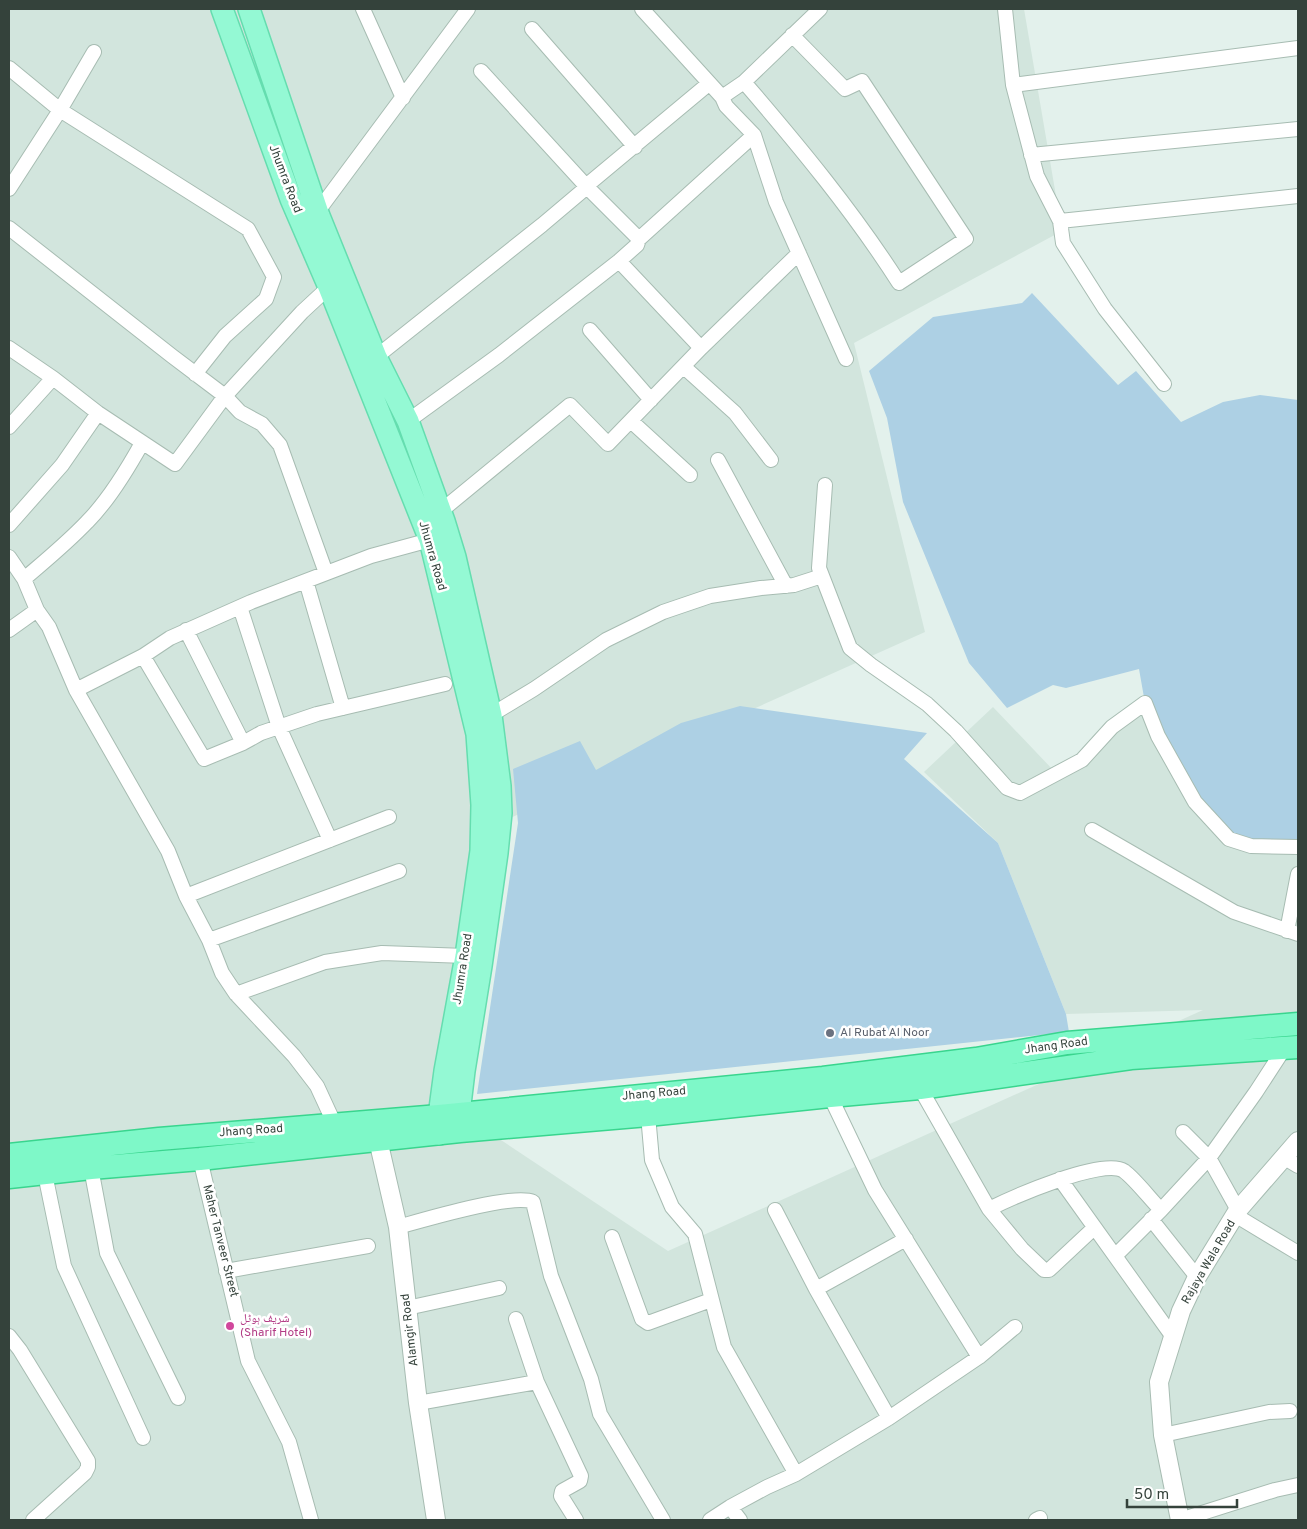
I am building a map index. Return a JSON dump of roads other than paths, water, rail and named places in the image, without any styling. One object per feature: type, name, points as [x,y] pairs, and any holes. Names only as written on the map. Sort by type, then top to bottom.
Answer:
[{"type":"highway","name":"Jhang Road","points":[[9,1155],[159,1138],[335,1125],[449,1123],[648,1115],[920,1088],[978,1068],[1067,1043],[1298,1024]]},
{"type":"highway","name":"Jhang Road","points":[[9,1177],[378,1140],[449,1123],[823,1078],[1291,1048]]},
{"type":"main road","name":"Jhumra Road","points":[[222,9],[309,215]]},
{"type":"main road","name":"Jhumra Road","points":[[249,9],[329,287],[430,540],[477,734],[482,805],[481,850],[466,956],[445,1071],[449,1123]]},
{"type":"main road","name":"Jhumra Road","points":[[309,215],[319,216],[376,358],[408,421],[441,511],[455,556],[491,715],[500,786],[500,813],[489,910],[449,1123]]},
{"type":"street","points":[[363,9],[403,98]]},
{"type":"street","points":[[309,215],[403,98],[468,9]]},
{"type":"street","points":[[642,9],[722,97],[726,106],[754,136],[776,202],[846,359]]},
{"type":"street","points":[[722,97],[744,82],[818,9]]},
{"type":"street","points":[[1005,9],[1013,86],[1037,176],[1060,221],[1062,243],[1105,309],[1164,384]]},
{"type":"street","points":[[532,29],[634,147]]},
{"type":"street","points":[[744,82],[813,164],[872,240],[900,282],[966,239],[862,81],[845,89],[792,35]]},
{"type":"street","points":[[1013,86],[1298,48]]},
{"type":"street","points":[[9,189],[60,110],[94,52]]},
{"type":"street","points":[[9,68],[60,110],[248,229],[274,277],[266,299],[225,336],[195,374]]},
{"type":"street","points":[[481,71],[586,187],[639,239]]},
{"type":"street","points":[[376,358],[542,225],[706,86],[706,80]]},
{"type":"street","points":[[1032,155],[1298,129]]},
{"type":"street","points":[[408,421],[499,355],[619,260],[637,245],[639,239],[754,136]]},
{"type":"street","points":[[1060,221],[1298,196]]},
{"type":"street","points":[[9,228],[225,396],[240,412],[262,424],[280,445],[326,573]]},
{"type":"street","points":[[441,511],[570,405],[608,444],[701,348],[799,253]]},
{"type":"street","points":[[619,260],[701,348]]},
{"type":"street","points":[[9,348],[53,378],[98,413],[175,464],[225,396],[302,312],[329,287]]},
{"type":"street","points":[[590,330],[651,400]]},
{"type":"street","points":[[684,366],[735,413],[771,460]]},
{"type":"street","points":[[9,427],[53,378]]},
{"type":"street","points":[[9,525],[62,464],[98,413]]},
{"type":"street","points":[[631,421],[690,476]]},
{"type":"street","points":[[24,579],[58,551],[89,521],[125,472],[142,443]]},
{"type":"street","points":[[718,460],[786,586]]},
{"type":"street","points":[[825,485],[819,568],[850,648],[927,704],[956,731],[1007,788],[1020,793],[1082,760],[1112,727],[1145,703],[1158,736],[1194,802],[1229,839],[1250,846],[1298,847]]},
{"type":"street","points":[[76,690],[143,656],[186,630],[302,581],[371,556],[430,540]]},
{"type":"street","points":[[11,564],[24,579],[37,610],[49,627],[76,690],[168,851],[186,896],[209,940],[222,973],[236,994],[294,1056],[318,1086],[335,1125]]},
{"type":"street","points":[[491,715],[534,689],[606,640],[662,612],[710,596],[794,585],[822,576]]},
{"type":"street","points":[[306,581],[344,708]]},
{"type":"street","points":[[240,608],[279,727],[330,840]]},
{"type":"street","points":[[9,630],[37,610]]},
{"type":"street","points":[[186,630],[243,743]]},
{"type":"street","points":[[143,656],[204,759],[243,743],[261,733],[317,714],[445,684]]},
{"type":"street","points":[[186,896],[389,817]]},
{"type":"street","points":[[1092,830],[1234,912],[1293,933],[1298,874]]},
{"type":"street","points":[[209,940],[399,871]]},
{"type":"street","points":[[236,994],[325,962],[382,953],[466,956]]},
{"type":"street","points":[[1115,1256],[1209,1158],[1256,1092],[1291,1048]]},
{"type":"street","points":[[920,1088],[989,1209],[1022,1249],[1044,1270],[1047,1271],[1094,1228]]},
{"type":"street","points":[[830,1096],[875,1190],[979,1357]]},
{"type":"street","points":[[648,1115],[652,1160],[672,1207],[694,1234],[724,1347],[796,1474]]},
{"type":"street","points":[[1183,1132],[1209,1158],[1236,1213],[1298,1253]]},
{"type":"street","name":"Alamgir Road","points":[[378,1140],[398,1227],[418,1403],[436,1520]]},
{"type":"street","name":"Rajaya Wala Road","points":[[1180,1520],[1163,1435],[1159,1382],[1181,1311],[1197,1277],[1236,1213],[1298,1141]]},
{"type":"street","points":[[1283,1157],[1298,1166]]},
{"type":"street","name":"Maher Tanveer Street","points":[[200,1159],[248,1361],[289,1442],[310,1520]]},
{"type":"street","points":[[989,1209],[1060,1179],[1109,1167],[1123,1170],[1156,1215],[1197,1277]]},
{"type":"street","points":[[91,1168],[107,1253],[178,1398]]},
{"type":"street","points":[[45,1174],[64,1266],[143,1438]]},
{"type":"street","points":[[1060,1179],[1173,1337]]},
{"type":"street","points":[[398,1227],[490,1203],[520,1200],[533,1202],[551,1276],[592,1379],[600,1414],[663,1520]]},
{"type":"street","points":[[775,1210],[816,1289],[889,1418]]},
{"type":"street","points":[[612,1237],[644,1322],[648,1324],[711,1300]]},
{"type":"street","points":[[816,1289],[906,1239]]},
{"type":"street","points":[[226,1270],[368,1246]]},
{"type":"street","points":[[407,1308],[499,1288]]},
{"type":"street","points":[[516,1320],[537,1382],[581,1476],[580,1482],[562,1491],[561,1496],[576,1520]]},
{"type":"street","points":[[710,1520],[767,1487],[796,1474],[889,1418],[979,1357],[1016,1327]]},
{"type":"street","points":[[9,1336],[20,1350],[88,1461],[85,1473],[33,1520]]},
{"type":"street","points":[[418,1403],[537,1382]]},
{"type":"street","points":[[1163,1435],[1269,1412],[1290,1411]]},
{"type":"street","points":[[1180,1520],[1275,1490],[1298,1485]]},
{"type":"street","points":[[730,1507],[740,1520]]},
{"type":"place","name":"Al Rubat Al Noor","points":[[830,1033]]},
{"type":"place","name":"شریف ہوٹل (Sharif Hotel)","points":[[230,1326]]}]
